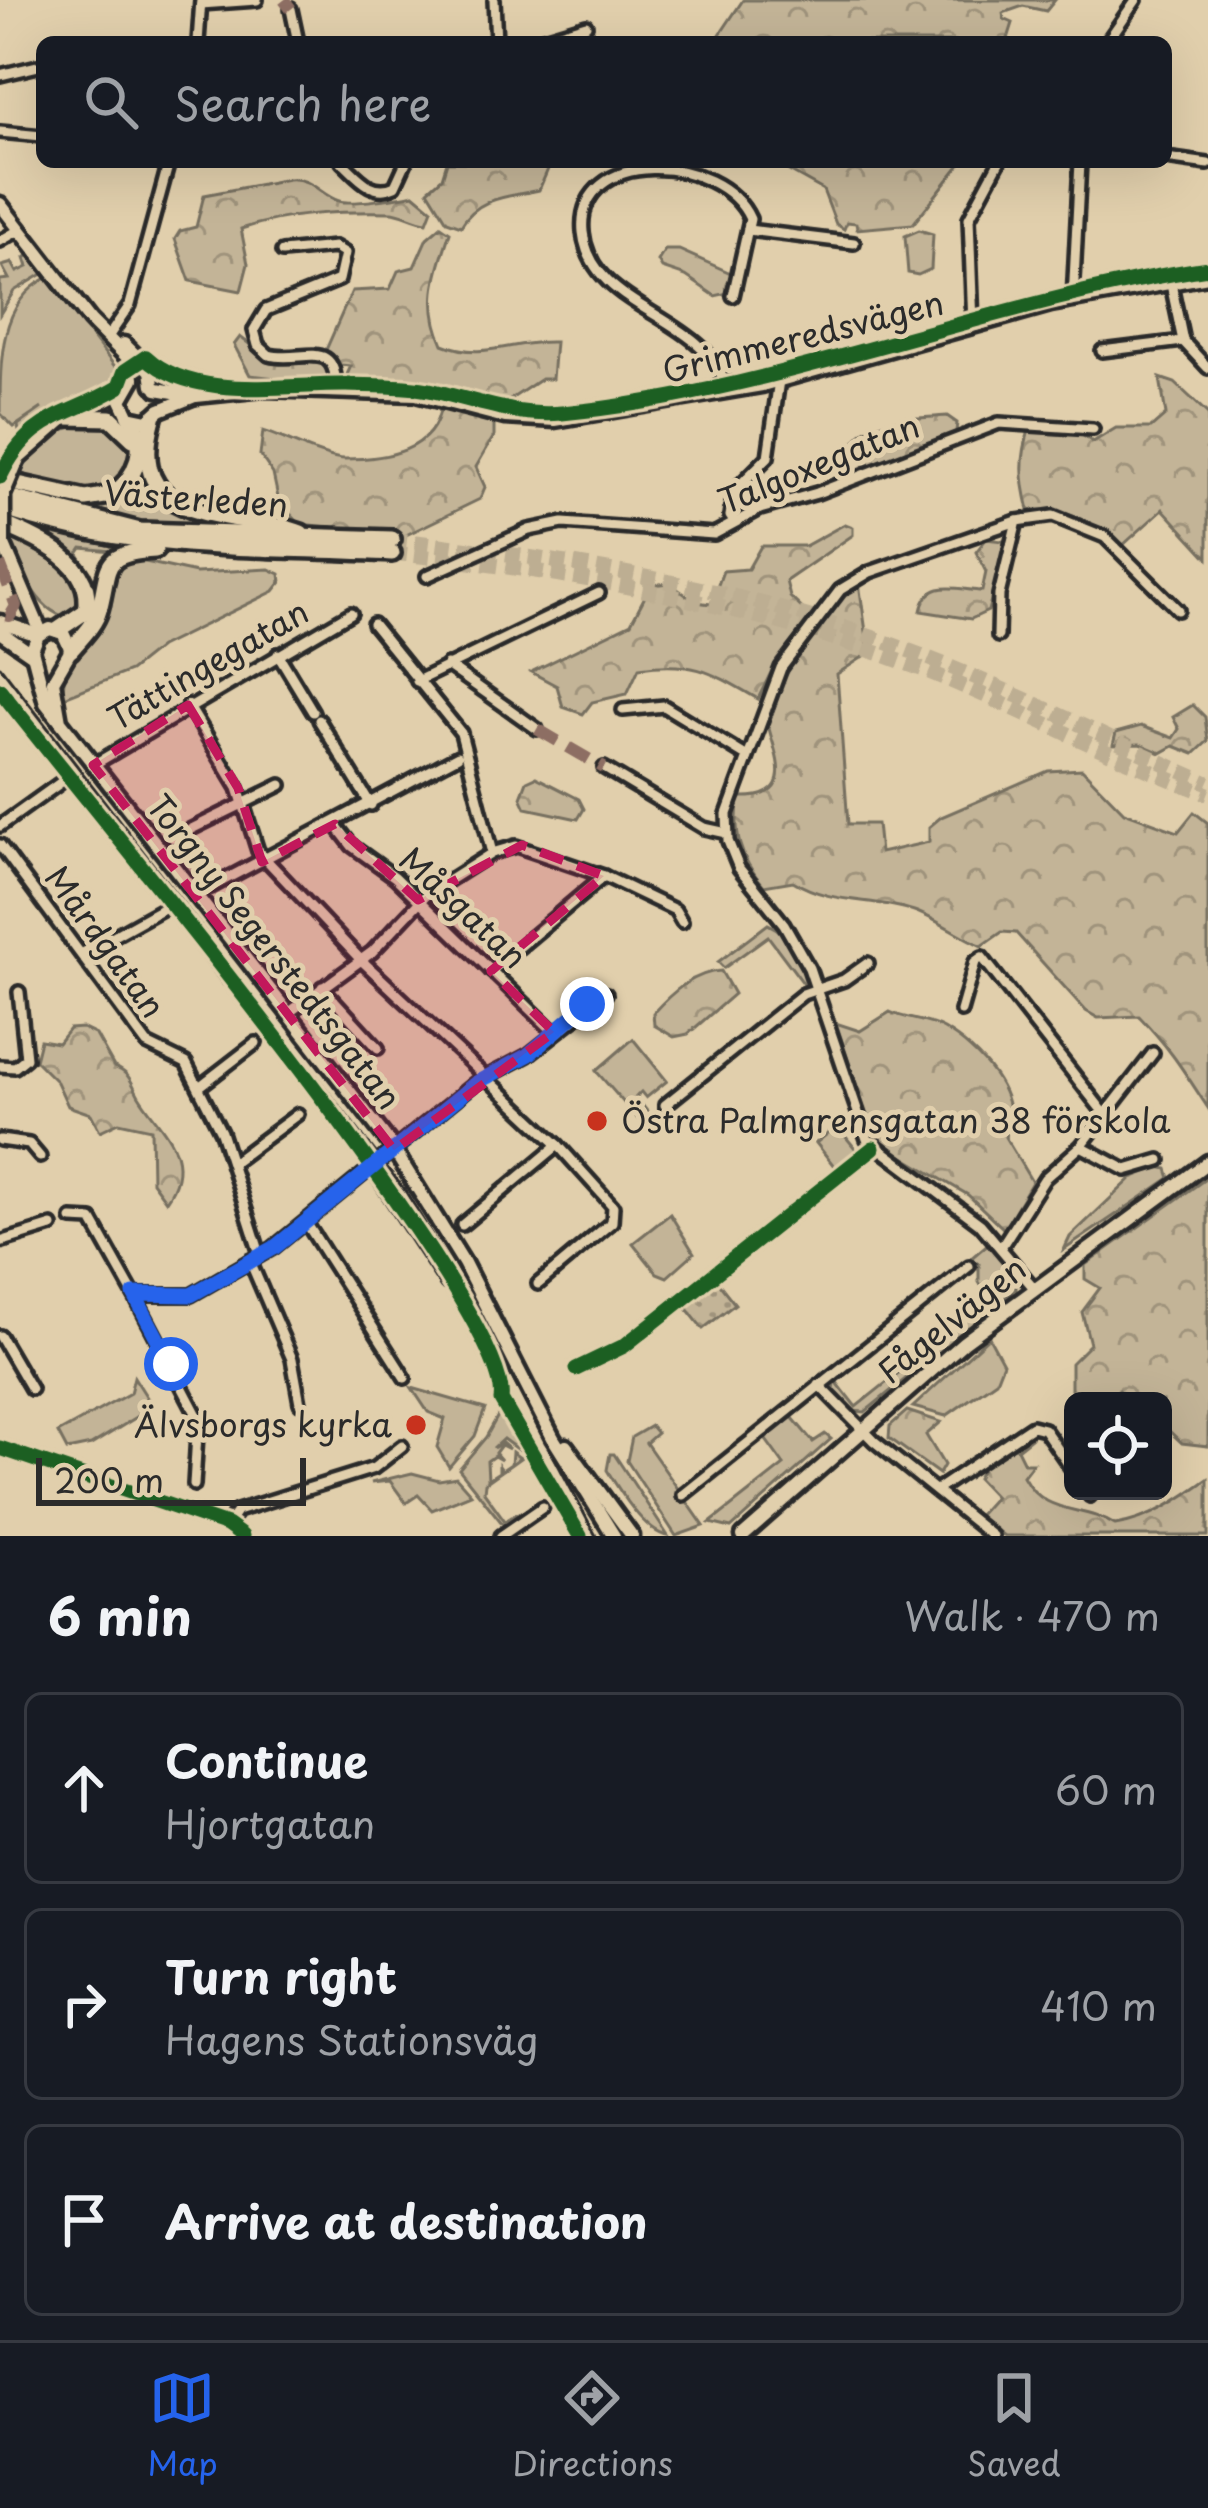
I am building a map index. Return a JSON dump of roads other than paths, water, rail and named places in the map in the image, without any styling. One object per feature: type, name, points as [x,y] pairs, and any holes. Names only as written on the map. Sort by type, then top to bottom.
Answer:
[{"type":"highway","points":[[156,414],[148,451],[153,475],[176,506],[309,536]]},
{"type":"highway","points":[[0,480],[99,499],[124,486],[137,459],[140,440],[128,415]]},
{"type":"highway","points":[[67,417],[103,416],[122,423],[132,436],[137,459]]},
{"type":"highway","name":"Västerleden","points":[[0,495],[140,531],[309,536],[392,546],[193,547],[106,537],[0,507]]},
{"type":"highway","points":[[0,523],[68,561],[84,578],[86,611],[48,632]]},
{"type":"highway","points":[[71,650],[96,618],[102,577],[113,560],[130,552],[193,547]]},
{"type":"street","points":[[198,36],[201,2],[257,0]]},
{"type":"street","points":[[494,0],[496,36]]},
{"type":"street","points":[[1111,36],[1136,0]]},
{"type":"street","points":[[291,9],[297,36]]},
{"type":"street","points":[[550,36],[586,25]]},
{"type":"street","points":[[0,75],[36,66]]},
{"type":"street","points":[[0,132],[36,135]]},
{"type":"street","points":[[1172,159],[1208,164]]},
{"type":"street","points":[[110,335],[136,290],[167,168]]},
{"type":"street","points":[[349,168],[374,190],[384,190],[395,186],[403,168]]},
{"type":"street","points":[[973,325],[969,218],[996,168]]},
{"type":"street","points":[[1073,300],[1080,168]]},
{"type":"street","points":[[727,392],[710,352],[600,273],[588,251],[583,220],[593,193],[610,179],[637,171],[680,170],[704,175],[730,190],[747,212],[748,230],[733,296]]},
{"type":"street","points":[[0,204],[84,309],[151,371],[156,414]]},
{"type":"street","points":[[0,241],[22,229]]},
{"type":"street","points":[[748,230],[854,243]]},
{"type":"street","points":[[282,252],[334,247],[345,253],[339,280],[266,310],[254,330],[258,345],[274,357],[320,355],[334,370],[336,391]]},
{"type":"street","name":"Grimmeredsvägen","points":[[67,417],[156,414],[196,396],[238,390],[430,396],[505,417],[539,420],[727,392],[1073,300],[1208,277]]},
{"type":"street","points":[[1172,284],[1183,341],[1208,368]]},
{"type":"street","points":[[110,335],[130,361],[128,415]]},
{"type":"street","points":[[1102,351],[1183,341]]},
{"type":"street","points":[[734,523],[730,516],[734,491],[768,457],[779,380]]},
{"type":"street","points":[[60,721],[52,688],[71,650],[48,632],[2,543],[3,495],[18,459],[45,430],[129,386]]},
{"type":"street","name":"Grimmeredsvägen","points":[[129,386],[196,396]]},
{"type":"street","name":"Talgoxegatan","points":[[428,576],[549,524],[592,521],[703,535],[999,423],[1093,429]]},
{"type":"street","points":[[1034,1288],[958,1205],[867,1139],[797,944],[739,868],[727,833],[730,798],[772,684],[840,590],[882,567],[1017,521],[1053,516],[1093,529],[1178,610]]},
{"type":"street","points":[[998,636],[999,595],[1017,521]]},
{"type":"street","points":[[417,681],[599,593]]},
{"type":"street","name":"Tättingegatan","points":[[93,764],[351,614]]},
{"type":"street","points":[[0,622],[48,632]]},
{"type":"street","points":[[373,623],[466,742],[493,853]]},
{"type":"street","points":[[0,632],[34,658],[59,667]]},
{"type":"street","points":[[34,658],[48,632]]},
{"type":"street","points":[[278,654],[371,805]]},
{"type":"street","name":"Torgny Segerstedtsgatan","points":[[34,658],[41,692],[60,721],[394,1150],[569,1451],[632,1536]]},
{"type":"street","points":[[447,665],[537,729]]},
{"type":"street","points":[[188,705],[243,803],[250,836],[266,860],[359,959],[558,1144],[613,1206],[612,1222],[538,1284]]},
{"type":"street","points":[[623,710],[664,706],[746,756]]},
{"type":"street","points":[[211,887],[458,756]]},
{"type":"street","points":[[604,768],[704,828],[727,833]]},
{"type":"street","points":[[0,826],[60,783]]},
{"type":"street","points":[[173,838],[281,785]]},
{"type":"street","name":"Måsgatan","points":[[334,824],[352,847],[419,901],[554,1032]]},
{"type":"street","name":"Mårdgatan","points":[[0,845],[147,1044],[186,1063],[199,1087],[232,1163],[255,1257],[292,1359],[301,1403]]},
{"type":"street","points":[[287,1014],[359,959],[419,901],[493,853],[525,846],[675,910],[682,922]]},
{"type":"street","points":[[136,858],[229,980]]},
{"type":"street","points":[[491,971],[604,876]]},
{"type":"street","points":[[83,953],[171,904]]},
{"type":"street","points":[[961,1011],[975,962],[986,958],[1104,1113]]},
{"type":"street","points":[[665,1105],[815,989],[844,980],[868,963]]},
{"type":"street","points":[[322,987],[378,1048]]},
{"type":"street","points":[[0,1066],[15,1066],[26,1058],[19,992]]},
{"type":"street","points":[[134,1294],[191,1295],[308,1224],[483,1079],[528,1055],[606,994]]},
{"type":"street","points":[[199,1087],[256,1042]]},
{"type":"street","points":[[1001,1247],[1045,1178],[1081,1146],[1153,1053]]},
{"type":"street","points":[[232,1163],[298,1114]]},
{"type":"street","points":[[0,1140],[29,1144],[40,1156]]},
{"type":"street","points":[[462,1225],[558,1144]]},
{"type":"street","points":[[1081,1146],[1126,1170],[1160,1160]]},
{"type":"street","name":"Fågelvägen","points":[[742,1536],[1034,1288],[1208,1162]]},
{"type":"street","points":[[373,1169],[447,1283]]},
{"type":"street","points":[[72,1219],[92,1220],[198,1417],[194,1484]]},
{"type":"street","points":[[308,1224],[405,1378]]},
{"type":"street","points":[[0,1242],[52,1226]]},
{"type":"street","points":[[683,1495],[970,1266]]},
{"type":"street","points":[[0,1336],[31,1389]]},
{"type":"street","name":"Torgny Segerstedtsgatan","points":[[508,1347],[583,1491],[614,1536]]},
{"type":"street","points":[[819,1385],[863,1430],[992,1536]]},
{"type":"street","points":[[938,1489],[1032,1426],[1044,1430],[1064,1458]]},
{"type":"street","points":[[227,1525],[237,1511],[384,1464],[402,1446]]},
{"type":"street","points":[[0,1448],[227,1525],[242,1536]]},
{"type":"street","points":[[501,1536],[543,1507]]},
{"type":"tunnel","points":[[392,539],[649,578],[837,625],[978,678],[1208,783]]},
{"type":"tunnel","points":[[392,553],[595,581],[794,627],[924,670],[1208,794]]},
{"type":"tram line","points":[[0,666],[406,1192],[471,1300],[596,1536]]},
{"type":"place","name":"Östra Palmgrensgatan 38 förskola","points":[[597,1121]]},
{"type":"place","name":"Älvsborgs kyrka","points":[[416,1425]]}]
